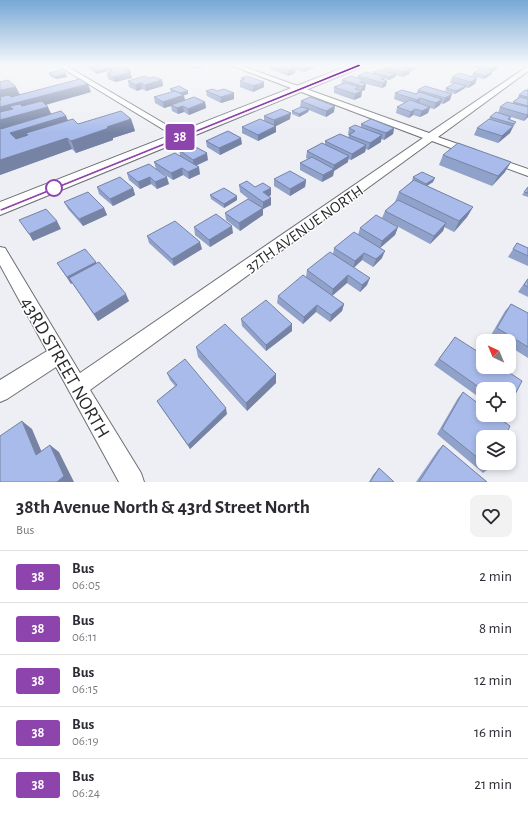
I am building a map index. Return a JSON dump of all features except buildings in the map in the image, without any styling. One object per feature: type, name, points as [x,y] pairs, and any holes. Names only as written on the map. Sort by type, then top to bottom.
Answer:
[{"type":"main road","points":[[0,209],[305,87]]},
{"type":"street","points":[[98,87],[182,137]]},
{"type":"street","points":[[292,87],[528,173]]},
{"type":"street","name":"37TH AVENUE NORTH","points":[[78,387],[432,138],[501,87]]},
{"type":"street","name":"43RD STREET NORTH","points":[[0,252],[132,482]]},
{"type":"street","points":[[0,392],[58,355]]},
{"type":"bus line","name":"38","points":[[0,209],[304,87]]}]
